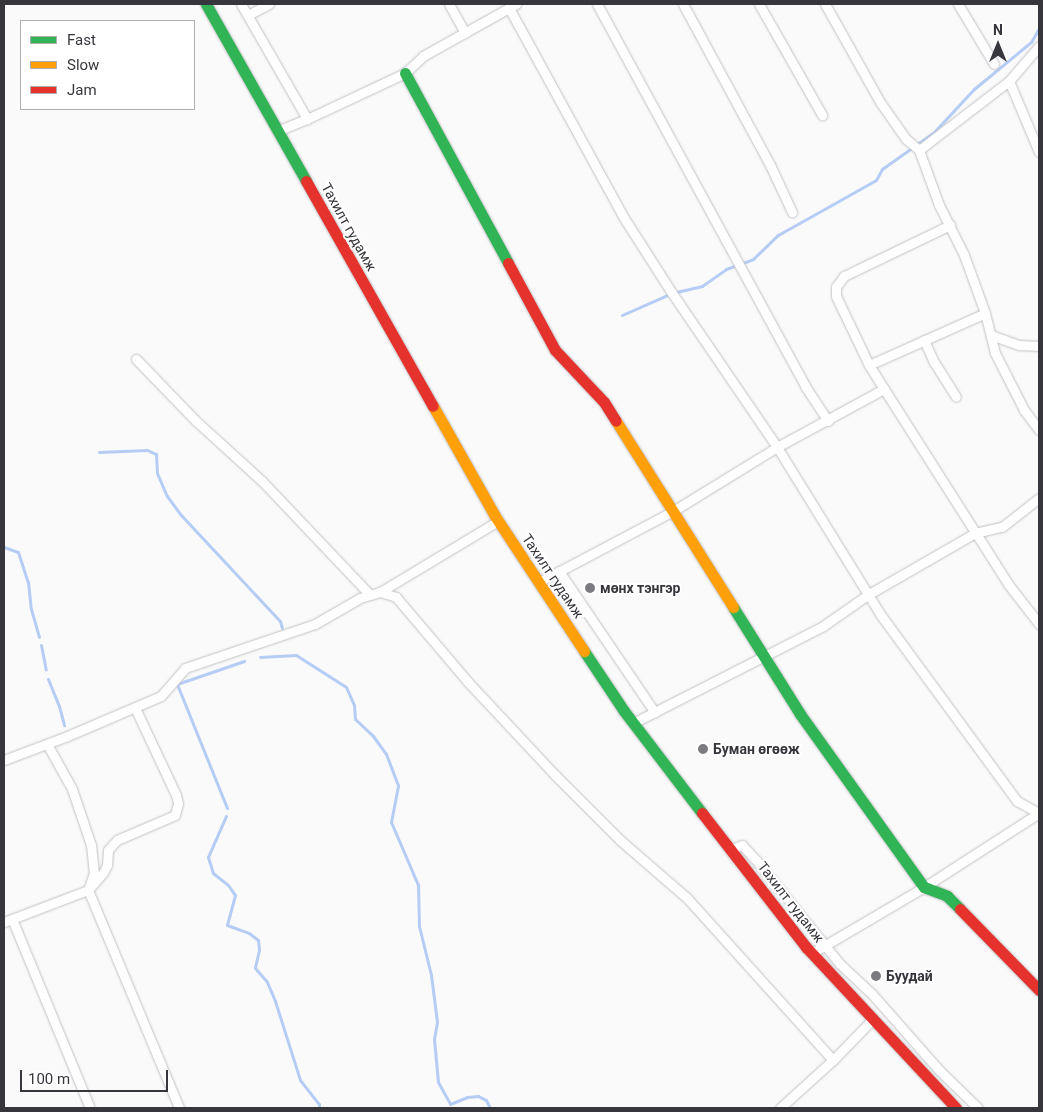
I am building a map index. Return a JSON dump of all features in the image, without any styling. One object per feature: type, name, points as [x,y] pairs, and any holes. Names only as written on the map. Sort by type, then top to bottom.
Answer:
[{"type":"main road","name":"Тахилт гудамж","points":[[206,4],[498,521],[633,723],[812,953],[956,1108]]},
{"type":"main road","points":[[405,73],[555,350],[604,402],[800,714],[924,887],[946,896],[1039,990]]},
{"type":"street","points":[[241,4],[307,119]]},
{"type":"street","points":[[248,15],[268,4]]},
{"type":"street","points":[[449,4],[465,33]]},
{"type":"street","points":[[597,4],[805,386],[828,421]]},
{"type":"street","points":[[683,4],[766,159],[792,212]]},
{"type":"street","points":[[759,4],[822,115]]},
{"type":"street","points":[[825,4],[880,102],[906,139],[919,150],[939,205],[964,255],[985,313],[995,353],[1039,430]]},
{"type":"street","points":[[958,4],[994,64]]},
{"type":"street","points":[[278,131],[405,73],[423,56],[512,6],[624,218],[672,293],[777,447],[886,622],[1018,801],[1039,813],[924,887],[812,953]]},
{"type":"street","points":[[919,150],[1009,81],[1039,46]]},
{"type":"street","points":[[1009,81],[1039,152]]},
{"type":"street","points":[[950,225],[844,276],[836,287],[836,296],[869,365],[1008,584],[1039,624]]},
{"type":"street","points":[[869,365],[985,313]]},
{"type":"street","points":[[991,335],[1019,345],[1039,346]]},
{"type":"street","points":[[924,340],[934,362],[956,397]]},
{"type":"street","points":[[136,359],[196,421],[262,481],[370,595]]},
{"type":"street","points":[[539,582],[673,511],[777,447],[884,389]]},
{"type":"street","points":[[633,723],[823,626],[868,594],[975,533],[1002,527],[1039,498]]},
{"type":"street","points":[[4,760],[161,696],[184,668],[315,624],[360,598],[380,592],[498,521]]},
{"type":"street","points":[[559,571],[654,713]]},
{"type":"street","points":[[380,592],[396,597],[468,682],[555,775],[620,840],[687,898],[833,1060]]},
{"type":"street","points":[[90,1108],[8,921],[88,890],[103,873],[107,864],[108,850],[112,844],[117,840],[170,819],[178,810],[176,795],[135,708]]},
{"type":"street","points":[[47,744],[72,789],[91,845],[94,873],[88,890],[179,1108]]},
{"type":"street","points":[[731,849],[742,845],[824,945],[978,1108]]},
{"type":"street","points":[[780,1108],[833,1060],[873,1019]]},
{"type":"waterway","points":[[622,315],[672,293],[702,286],[726,269],[753,259],[778,235],[876,180],[882,169],[934,132],[974,89],[1031,42],[1039,28]]},
{"type":"waterway","points":[[99,452],[147,450],[156,454],[157,473],[167,496],[181,515],[280,621],[282,628]]},
{"type":"waterway","points":[[4,547],[18,552],[28,582],[31,609],[39,637]]},
{"type":"waterway","points":[[41,645],[46,670]]},
{"type":"waterway","points":[[260,657],[296,655],[346,687],[354,705],[355,719],[373,736],[386,754],[398,786],[391,822],[418,885],[419,926],[431,975],[437,1022],[434,1039],[438,1082],[450,1104],[467,1097],[478,1096],[486,1100],[490,1108]]},
{"type":"waterway","points":[[227,808],[177,684],[244,661]]},
{"type":"waterway","points":[[48,679],[59,706],[64,725]]},
{"type":"waterway","points":[[226,816],[208,857],[213,873],[228,885],[235,895],[227,925],[249,933],[258,940],[259,950],[255,968],[267,982],[275,1001],[300,1080],[319,1104],[319,1108]]},
{"type":"traffic: fast","points":[[206,4],[306,181]]},
{"type":"traffic: fast","points":[[405,73],[508,263]]},
{"type":"traffic: fast","points":[[733,607],[800,714],[924,887],[947,896],[960,909]]},
{"type":"traffic: fast","points":[[584,651],[624,711],[702,813]]},
{"type":"traffic: slow","points":[[433,406],[495,516],[584,651]]},
{"type":"traffic: slow","points":[[616,421],[733,607]]},
{"type":"traffic: jam","points":[[306,181],[433,406]]},
{"type":"traffic: jam","points":[[508,263],[555,350],[604,402],[616,421]]},
{"type":"traffic: jam","points":[[702,813],[806,947],[956,1108]]},
{"type":"traffic: jam","points":[[960,909],[1039,990]]},
{"type":"place","name":"мөнх тэнгэр","points":[[590,588]]},
{"type":"place","name":"Буман өгөөж","points":[[703,749]]},
{"type":"place","name":"Буудай","points":[[876,976]]}]
